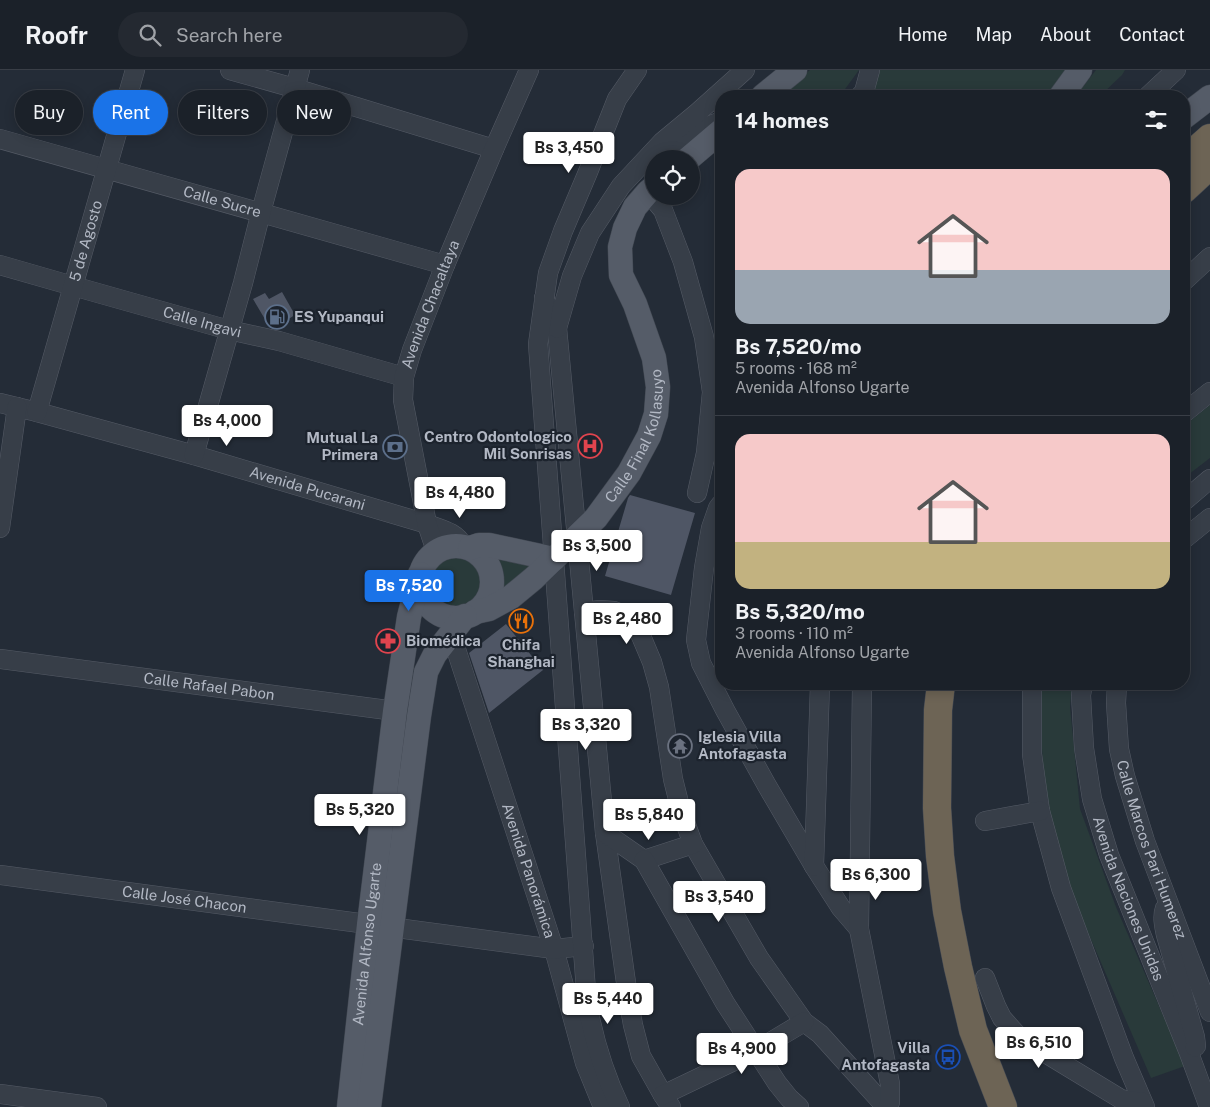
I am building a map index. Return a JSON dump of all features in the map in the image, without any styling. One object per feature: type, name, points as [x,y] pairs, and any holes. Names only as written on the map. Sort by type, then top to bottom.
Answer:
[{"type":"highway","points":[[1190,156],[1210,138]]},
{"type":"highway","points":[[1190,183],[1210,165]]},
{"type":"highway","points":[[923,690],[921,710],[921,807],[925,858],[944,971],[960,1037],[986,1107]]},
{"type":"highway","points":[[940,690],[938,710],[937,808],[940,856],[947,911],[973,1030],[1003,1107]]},
{"type":"main road","points":[[770,90],[795,70]]},
{"type":"main road","points":[[1065,90],[1080,70]]},
{"type":"main road","points":[[1190,112],[1210,97]]},
{"type":"main road","points":[[699,150],[715,136]]},
{"type":"main road","name":"Calle Final Kollasuyo","points":[[464,621],[511,597],[534,578],[596,518],[628,473],[650,436],[656,414],[658,387],[654,358],[635,304],[621,275],[620,248],[625,228],[635,207],[645,196]]},
{"type":"main road","points":[[466,547],[482,556],[490,568],[492,582],[486,602],[464,621],[439,614],[424,600],[420,587],[420,574],[426,561],[436,552],[449,546],[466,547],[479,544],[554,559]]},
{"type":"main road","name":"Avenida Alfonso Ugarte","points":[[349,1107],[395,711],[409,617],[420,574]]},
{"type":"main road","name":"Avenida Alfonso Ugarte","points":[[369,1107],[426,672],[435,654],[464,621]]},
{"type":"street","name":"5 de Agosto","points":[[37,412],[135,70]]},
{"type":"street","points":[[230,70],[494,149]]},
{"type":"street","points":[[194,455],[243,283],[300,70]]},
{"type":"street","name":"Avenida Chacaltaya","points":[[436,552],[427,524],[403,400],[404,377],[412,350],[445,265],[529,70]]},
{"type":"street","points":[[620,1107],[600,1059],[592,1028],[585,985],[584,946],[538,344],[548,273],[557,248],[617,99],[637,70]]},
{"type":"street","points":[[723,90],[745,70]]},
{"type":"street","points":[[865,90],[870,70]]},
{"type":"street","points":[[1154,90],[1176,70]]},
{"type":"street","points":[[557,328],[572,276],[590,233],[621,186],[662,142],[715,97]]},
{"type":"street","points":[[676,150],[715,123]]},
{"type":"street","name":"Calle Sucre","points":[[0,139],[445,265]]},
{"type":"street","points":[[621,186],[645,171]]},
{"type":"street","points":[[660,205],[683,262],[704,337],[712,392],[706,453],[697,493]]},
{"type":"street","points":[[1190,276],[1210,257]]},
{"type":"street","name":"Calle Ingavi","points":[[0,265],[404,377]]},
{"type":"street","points":[[544,298],[557,328],[605,833],[628,997],[641,1056],[667,1101],[804,1022]]},
{"type":"street","points":[[1190,408],[1210,392]]},
{"type":"street","points":[[0,528],[9,405]]},
{"type":"street","name":"Avenida Pucarani","points":[[9,405],[194,455],[427,524],[455,535],[466,547]]},
{"type":"street","points":[[1190,497],[1210,479]]},
{"type":"street","points":[[715,517],[711,528],[704,568],[696,640],[702,663],[715,690]]},
{"type":"street","points":[[1190,534],[1210,518]]},
{"type":"street","points":[[584,612],[614,611],[624,615],[633,623],[641,636],[652,662],[659,687],[673,779],[681,811],[693,844],[759,958],[804,1022],[820,1034],[887,1107],[890,1102],[890,1084],[859,929],[862,690]]},
{"type":"street","name":"Avenida Panorámica","points":[[464,621],[585,1063],[603,1107]]},
{"type":"street","name":"Calle Rafael Pabon","points":[[0,659],[395,711],[419,716]]},
{"type":"street","points":[[715,690],[766,784],[814,866],[841,908],[859,929]]},
{"type":"street","points":[[814,866],[820,690]]},
{"type":"street","points":[[1032,690],[1032,754],[1040,811],[1061,888],[1124,1058],[1144,1105]]},
{"type":"street","name":"Avenida Naciones Unidas","points":[[1082,690],[1084,748],[1092,799],[1109,855],[1209,1107]]},
{"type":"street","name":"Calle Marcos Pari Humerez","points":[[1117,690],[1119,749],[1125,776],[1144,841],[1210,1012]]},
{"type":"street","points":[[985,821],[1040,811]]},
{"type":"street","points":[[605,833],[644,860],[725,1003],[777,1083],[789,1098],[800,1107]]},
{"type":"street","points":[[644,860],[693,844]]},
{"type":"street","name":"Calle José Chacon","points":[[0,875],[393,927]]},
{"type":"street","points":[[1168,902],[1164,912],[1164,929],[1195,1037],[1196,1046],[1189,1053]]},
{"type":"street","points":[[393,927],[554,948],[584,946]]},
{"type":"street","points":[[985,978],[1002,1018],[1018,1037],[1121,1098],[1144,1105]]},
{"type":"street","points":[[0,1094],[97,1107]]},
{"type":"shaded area","points":[[810,70],[859,70],[844,90],[786,90]]},
{"type":"shaded area","points":[[877,70],[1067,70],[1052,90],[874,90]]},
{"type":"shaded area","points":[[1096,70],[1125,70],[1106,90],[1081,90]]},
{"type":"shaded area","points":[[1210,405],[1210,458],[1190,473],[1190,421]]},
{"type":"shaded area","points":[[481,548],[526,556],[537,575],[498,591],[493,568]]},
{"type":"shaded area","points":[[452,554],[462,554],[476,561],[483,575],[483,585],[476,599],[462,606],[452,606],[442,602],[435,595],[431,585],[431,575],[435,565],[442,558]]},
{"type":"shaded area","points":[[1040,690],[1071,690],[1070,707],[1080,809],[1116,907],[1185,1066],[1151,1078],[1070,891],[1046,807],[1039,705]]},
{"type":"building","points":[[282,292],[295,315],[285,321],[280,313],[266,321],[253,299],[265,293],[269,299]]},
{"type":"building","points":[[630,495],[695,513],[671,595],[605,576]]},
{"type":"building","points":[[506,624],[543,670],[489,713],[469,653]]},
{"type":"place","name":"ES Yupanqui","points":[[277,317]]},
{"type":"place","name":"Centro Odontologico Mil Sonrisas","points":[[590,446]]},
{"type":"place","name":"Mutual La Primera","points":[[395,447]]},
{"type":"place","name":"Chifa Shanghai","points":[[521,621]]},
{"type":"place","name":"Biomédica","points":[[388,641]]},
{"type":"place","name":"Iglesia Villa Antofagasta","points":[[680,746]]},
{"type":"place","name":"Villa Antofagasta","points":[[948,1057]]}]
